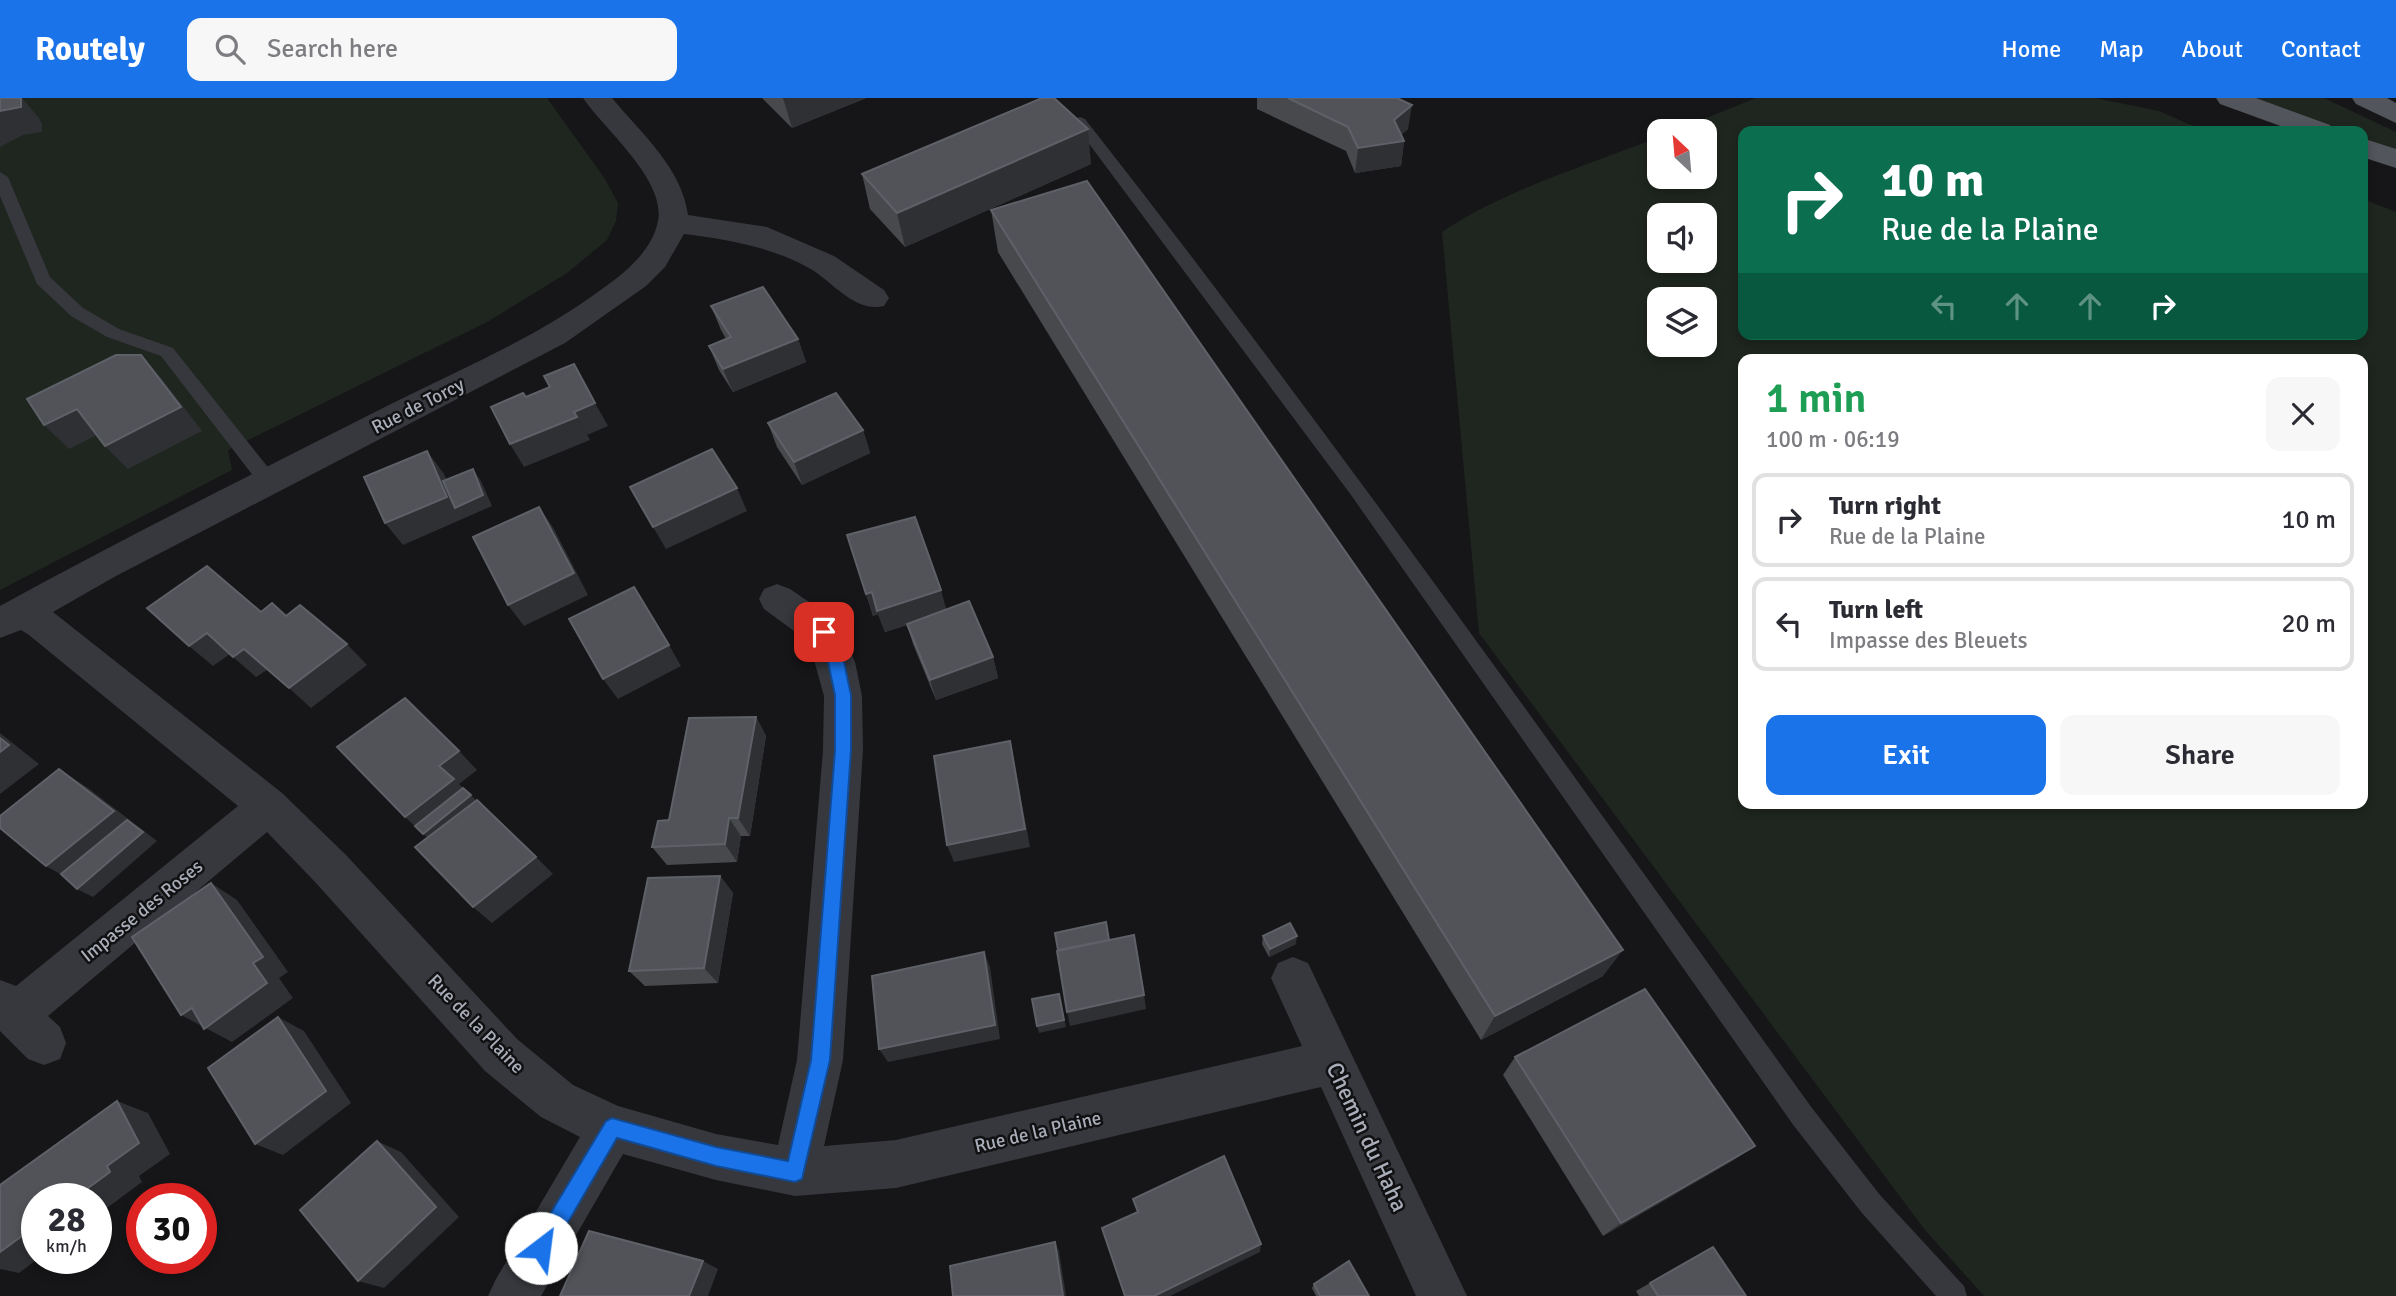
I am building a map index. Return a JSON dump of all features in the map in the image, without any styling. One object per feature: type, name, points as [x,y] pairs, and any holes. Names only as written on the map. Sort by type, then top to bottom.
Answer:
[{"type":"main road","points":[[2230,98],[2306,126]]},
{"type":"main road","points":[[2365,98],[2396,114]]},
{"type":"main road","points":[[2368,149],[2396,159]]},
{"type":"street","points":[[597,98],[659,176],[672,198],[673,223],[756,234],[823,263],[873,298]]},
{"type":"street","name":"Rue de Torcy","points":[[10,618],[268,481],[472,379],[601,306],[636,278],[662,250],[673,223]]},
{"type":"street","points":[[777,599],[824,632],[836,662],[843,695],[843,750],[820,1060],[795,1172]]},
{"type":"street","name":"Rue de la Plaine","points":[[10,618],[42,624],[268,807],[331,869],[501,1055],[557,1101],[612,1128],[716,1157],[795,1172],[896,1164],[1332,1062]]},
{"type":"street","name":"Impasse des Roses","points":[[20,1020],[268,807]]},
{"type":"street","name":"Chemin du Haha","points":[[1293,978],[1442,1296]]},
{"type":"street","points":[[513,1296],[612,1128]]},
{"type":"lane","points":[[1080,122],[1145,204],[1354,487],[1803,1117],[1871,1204],[1954,1296]]},
{"type":"lane","points":[[0,177],[43,280],[77,312],[113,333],[167,352],[268,481]]},
{"type":"shaded area","points":[[0,98],[547,98],[605,179],[618,203],[616,221],[607,240],[567,273],[489,321],[228,450],[232,470],[0,590]]},
{"type":"shaded area","points":[[1756,98],[2095,98],[2159,111],[2194,126],[1738,126],[1738,340],[2368,340],[2368,201],[2396,212],[2396,1296],[1984,1296],[1925,1230],[1479,633],[1442,232],[1518,191],[1647,141],[1647,189],[1717,189],[1717,119],[1704,119]]},
{"type":"shaded area","points":[[2251,98],[2324,98],[2396,132],[2396,151],[2368,140],[2368,126],[2330,126]]},
{"type":"building","points":[[0,98],[21,98],[21,107],[0,111]]},
{"type":"building","points":[[1042,98],[1054,98],[1088,129],[897,213],[862,174]]},
{"type":"building","points":[[1288,98],[1397,98],[1412,105],[1394,120],[1404,141],[1358,148],[1348,127]]},
{"type":"building","points":[[1087,181],[1623,950],[1495,1016],[991,210]]},
{"type":"building","points":[[763,287],[798,339],[723,369],[709,346],[731,337],[711,306]]},
{"type":"building","points":[[116,355],[141,355],[181,407],[105,446],[77,409],[44,425],[27,399]]},
{"type":"building","points":[[574,364],[595,403],[574,412],[577,417],[510,444],[491,407],[523,393],[526,397],[550,387],[544,376]]},
{"type":"building","points":[[836,393],[863,430],[794,462],[768,423]]},
{"type":"building","points":[[712,449],[737,488],[653,527],[630,487]]},
{"type":"building","points":[[427,451],[447,497],[385,523],[364,477]]},
{"type":"building","points":[[473,469],[483,495],[455,508],[443,481]]},
{"type":"building","points":[[539,507],[574,573],[508,605],[473,537]]},
{"type":"building","points":[[915,517],[941,590],[877,611],[872,592],[866,594],[847,535]]},
{"type":"building","points":[[207,566],[261,612],[272,603],[286,616],[300,605],[347,644],[289,688],[244,649],[233,657],[207,633],[189,646],[147,608]]},
{"type":"building","points":[[634,587],[669,645],[603,679],[569,619]]},
{"type":"building","points":[[969,601],[993,657],[930,680],[907,624]]},
{"type":"building","points":[[405,698],[459,751],[439,766],[454,779],[405,817],[337,747]]},
{"type":"building","points":[[756,717],[738,818],[729,818],[725,844],[652,847],[658,821],[669,820],[689,718]]},
{"type":"building","points":[[0,738],[9,745],[0,752]]},
{"type":"building","points":[[1010,741],[1025,829],[947,845],[934,756]]},
{"type":"building","points":[[59,769],[114,811],[46,866],[0,828],[0,816]]},
{"type":"building","points":[[463,788],[471,795],[423,834],[415,826]]},
{"type":"building","points":[[477,800],[536,857],[473,907],[415,847]]},
{"type":"building","points":[[127,820],[143,832],[77,889],[61,874]]},
{"type":"building","points":[[720,876],[704,968],[629,971],[648,878]]},
{"type":"building","points":[[211,883],[263,957],[253,963],[267,983],[204,1029],[192,1008],[181,1015],[132,937]]},
{"type":"building","points":[[1106,922],[1109,940],[1058,950],[1055,933]]},
{"type":"building","points":[[1290,923],[1297,936],[1270,949],[1263,936]]},
{"type":"building","points":[[1134,935],[1144,995],[1067,1012],[1057,951]]},
{"type":"building","points":[[984,952],[995,1025],[879,1049],[872,976]]},
{"type":"building","points":[[1645,989],[1755,1146],[1621,1223],[1515,1057]]},
{"type":"building","points":[[1059,994],[1064,1020],[1037,1026],[1032,999]]},
{"type":"building","points":[[278,1017],[326,1091],[255,1144],[208,1068]]},
{"type":"building","points":[[117,1101],[139,1143],[107,1166],[110,1172],[95,1183],[21,1183],[21,1237],[0,1252],[0,1185]]},
{"type":"building","points":[[377,1141],[436,1207],[358,1281],[300,1210]]},
{"type":"building","points":[[1224,1156],[1261,1244],[1154,1296],[1125,1296],[1102,1228],[1138,1212],[1133,1199]]},
{"type":"building","points":[[589,1231],[703,1261],[689,1296],[560,1296]]},
{"type":"building","points":[[1055,1242],[1063,1296],[953,1296],[950,1266]]},
{"type":"building","points":[[1713,1247],[1746,1296],[1658,1296],[1650,1283]]},
{"type":"building","points":[[1349,1261],[1369,1296],[1320,1296],[1314,1284]]},
{"type":"route","points":[[541,1248],[612,1128],[716,1157],[795,1172],[820,1060],[843,750],[843,695],[836,662],[824,632]]}]
